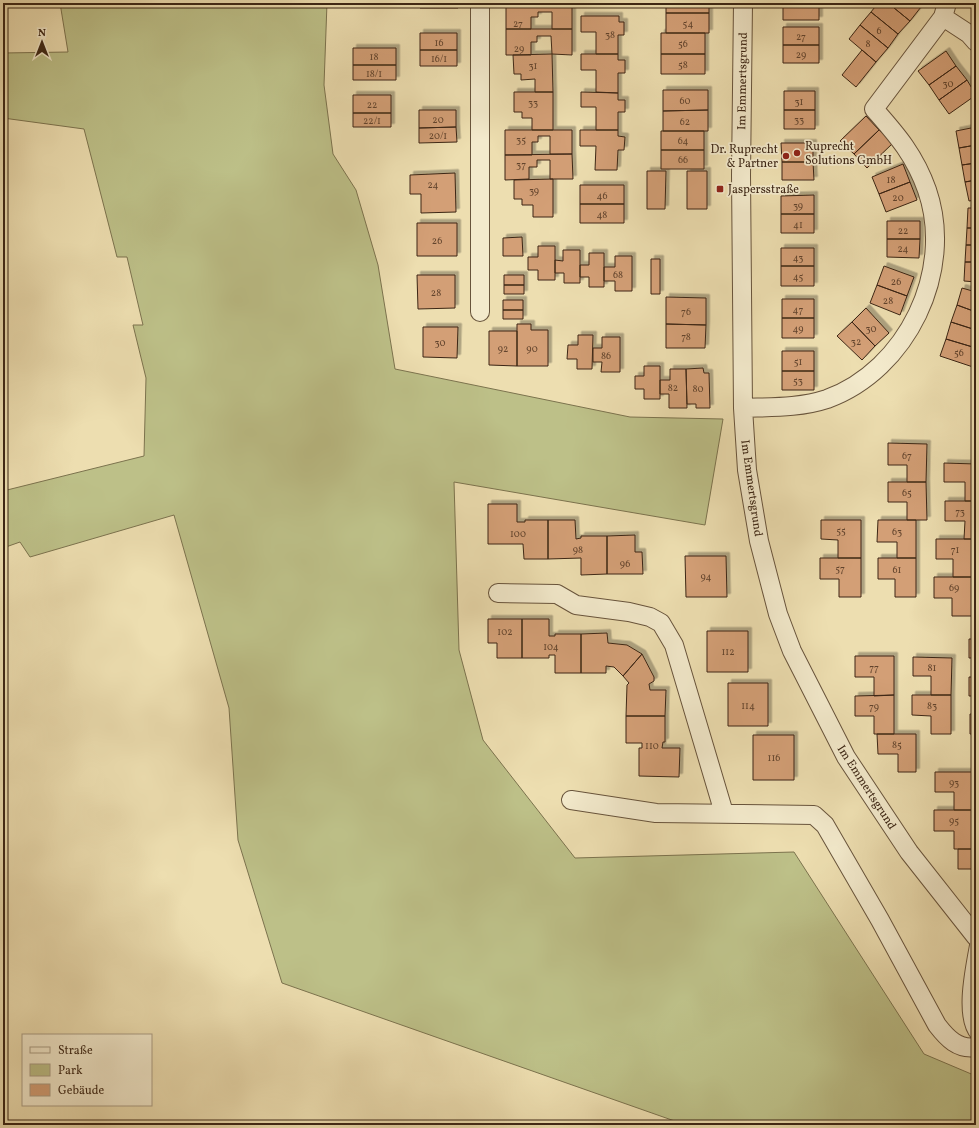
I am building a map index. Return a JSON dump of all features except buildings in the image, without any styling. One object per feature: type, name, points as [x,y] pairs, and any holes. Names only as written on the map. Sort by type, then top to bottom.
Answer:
[{"type":"street","points":[[480,3],[480,312]]},
{"type":"street","name":"Im Emmertsgrund","points":[[743,3],[741,175],[743,408],[751,504],[759,541],[778,614],[792,652],[846,757],[909,852],[976,937]]},
{"type":"street","points":[[743,408],[803,404],[826,399],[846,391],[867,377],[889,357],[903,339],[916,316],[929,287],[934,254],[935,230],[933,212],[922,176],[906,145],[874,109],[945,10],[976,42]]},
{"type":"street","points":[[498,593],[557,594],[576,605],[634,613],[650,617],[661,623],[674,645],[724,813]]},
{"type":"street","points":[[571,800],[656,813],[814,815],[825,825],[880,920],[937,1025],[945,1036],[958,1045],[969,1048],[976,1047]]},
{"type":"lane","name":"Im Emmertsgrund","points":[[976,937],[968,986],[967,1005],[970,1027],[976,1036]]},
{"type":"green space","points":[[60,3],[327,3],[324,85],[333,154],[356,190],[378,265],[395,369],[630,417],[723,419],[705,525],[454,482],[459,650],[483,740],[575,858],[794,852],[924,1054],[976,1076],[976,1125],[686,1125],[282,983],[238,840],[229,708],[174,515],[30,557],[20,542],[3,548],[3,491],[144,456],[146,378],[133,325],[143,325],[127,257],[117,257],[84,129],[3,118],[3,53],[68,52]]},
{"type":"place","name":"Ruprecht Solutions GmbH","points":[[797,153]]},
{"type":"place","name":"Dr. Ruprecht & Partner","points":[[786,156]]},
{"type":"place","name":"Jaspersstraße","points":[[720,189]]}]
